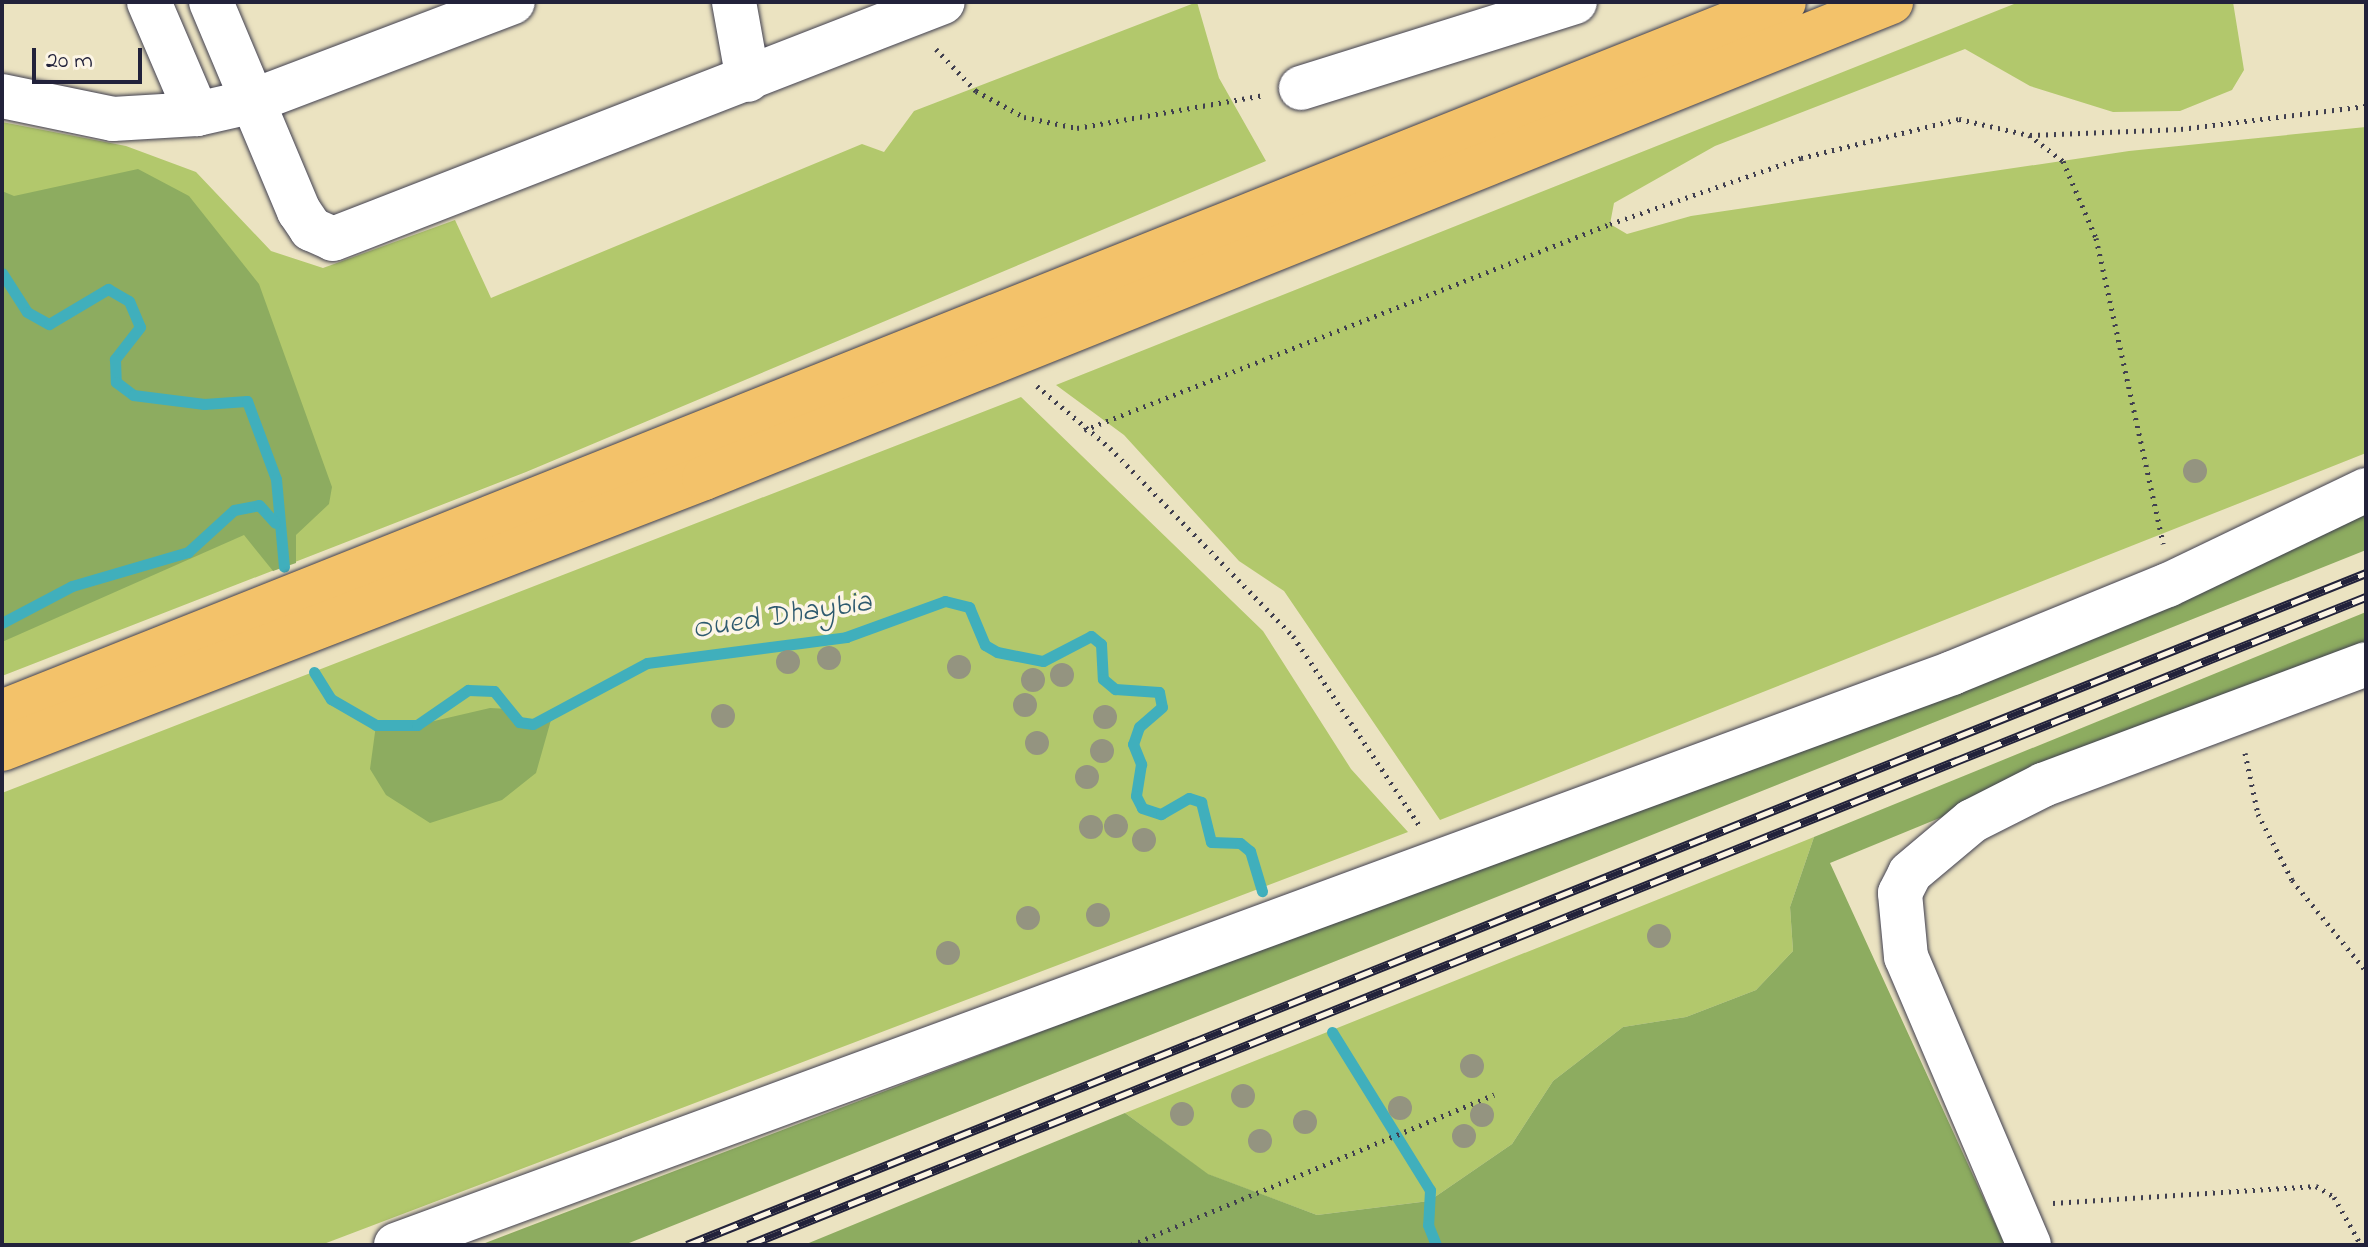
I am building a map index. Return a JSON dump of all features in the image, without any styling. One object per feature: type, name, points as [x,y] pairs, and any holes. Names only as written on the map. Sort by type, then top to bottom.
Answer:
[{"type":"main road","points":[[2,712],[648,461],[1784,2]]},
{"type":"main road","points":[[2,749],[1015,352],[1891,2]]},
{"type":"street","points":[[149,2],[197,114]]},
{"type":"street","points":[[211,2],[250,102],[304,221],[320,235],[345,238],[748,80],[926,5]]},
{"type":"street","points":[[2,96],[113,119],[197,114],[250,102],[455,12],[513,2]]},
{"type":"street","points":[[734,2],[748,80]]},
{"type":"street","points":[[1301,88],[1567,3]]},
{"type":"street","points":[[396,1245],[1448,859],[2168,585],[2366,490]]},
{"type":"street","points":[[2029,1245],[1906,957],[1900,893],[1935,848],[1972,821],[2043,785],[2366,664]]},
{"type":"path","points":[[926,5],[938,52],[976,91],[1024,117],[1077,128],[1301,88]]},
{"type":"path","points":[[1084,430],[1610,224],[1801,158],[1959,119],[2029,135],[2181,129],[2366,106]]},
{"type":"path","points":[[2029,135],[2063,161],[2096,238],[2168,585]]},
{"type":"path","points":[[1015,352],[1042,393],[1084,430],[1293,636],[1375,767],[1448,859]]},
{"type":"path","points":[[2236,711],[2258,814],[2292,880],[2366,971]]},
{"type":"path","points":[[1131,1245],[1494,1095]]},
{"type":"path","points":[[2012,1206],[2316,1186],[2334,1197],[2361,1245]]},
{"type":"green space","points":[[1197,2],[1219,78],[1266,161],[526,472],[2,676],[2,122],[126,146],[196,172],[271,251],[323,268],[455,220],[491,298],[862,144],[884,152],[914,111]]},
{"type":"green space","points":[[2019,2],[2233,2],[2244,70],[2232,90],[2180,111],[2113,112],[2030,86],[1965,49],[1715,146],[1614,203],[1610,224],[1627,234],[1691,216],[2129,151],[2366,127],[2366,453],[1440,820],[1284,591],[1239,561],[1124,435],[1056,385]]},
{"type":"green space","points":[[138,169],[189,196],[259,284],[332,487],[329,504],[296,535],[296,563],[273,571],[244,535],[2,642],[2,191],[14,196]]},
{"type":"green space","points":[[1021,397],[1263,631],[1351,769],[1408,832],[321,1245],[2,1245],[2,793]]},
{"type":"green space","points":[[2366,509],[2366,550],[624,1245],[480,1245],[1198,972]]},
{"type":"green space","points":[[2366,612],[2366,643],[1830,863],[2005,1245],[804,1245],[1125,1113],[1208,1174],[1317,1215],[1429,1201],[1512,1144],[1553,1081],[1623,1027],[1686,1017],[1756,990],[1793,951],[1790,907],[1814,837]]},
{"type":"green space","points":[[490,708],[509,709],[520,722],[551,720],[536,773],[502,800],[430,823],[386,795],[370,769],[376,725],[417,725]]},
{"type":"green space","points":[[1814,837],[1790,907],[1793,951],[1756,990],[1686,1017],[1623,1027],[1553,1081],[1512,1144],[1429,1201],[1317,1215],[1207,1174],[1125,1113]]},
{"type":"waterway","name":"Oued Dhaybia","points":[[2,273],[27,312],[49,324],[108,289],[129,301],[140,327],[115,359],[116,382],[133,395],[204,404],[247,401],[276,479],[284,567]]},
{"type":"waterway","name":"Oued Dhaybia","points":[[2,623],[72,586],[188,552],[234,510],[259,505],[275,523]]},
{"type":"waterway","name":"Oued Dhaybia","points":[[314,672],[331,699],[376,725],[417,725],[468,690],[494,691],[519,722],[533,724],[647,663],[846,637],[945,601],[969,607],[985,645],[997,652],[1043,661],[1091,636],[1101,644],[1103,679],[1115,689],[1159,692],[1162,707],[1139,727],[1133,744],[1141,764],[1136,796],[1142,808],[1161,814],[1189,798],[1201,802],[1211,842],[1240,843],[1250,851],[1262,891]]},
{"type":"waterway","name":"Oued Dhaybia","points":[[1332,1032],[1430,1190],[1428,1225],[1436,1245]]},
{"type":"railway","points":[[687,1245],[2366,573]]},
{"type":"railway","points":[[748,1245],[2366,597]]}]
